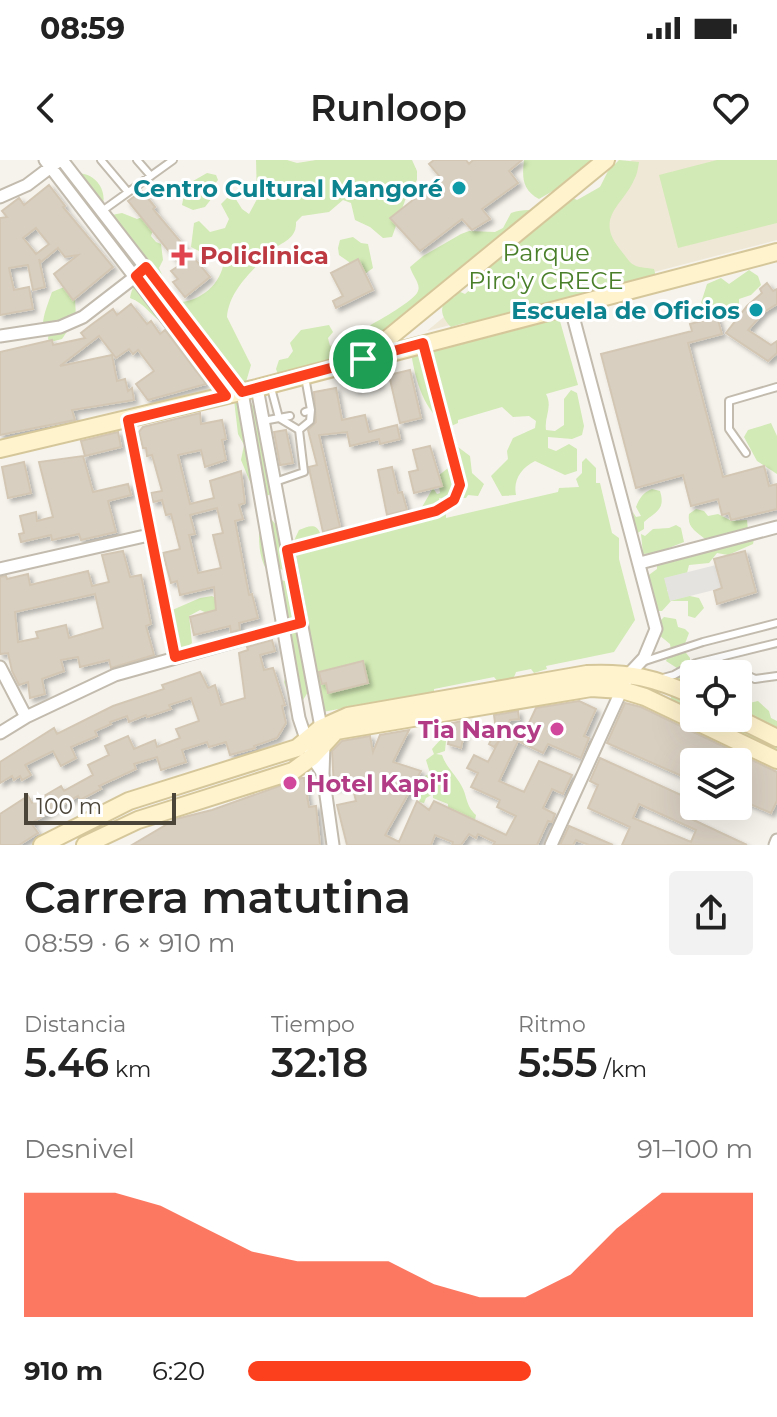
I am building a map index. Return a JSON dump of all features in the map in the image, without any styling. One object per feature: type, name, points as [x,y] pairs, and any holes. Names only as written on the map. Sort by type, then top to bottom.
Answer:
[{"type":"street","points":[[363,359],[606,160]]},
{"type":"street","points":[[0,197],[27,185],[54,162]]},
{"type":"street","points":[[54,162],[102,211],[249,390],[263,421],[323,735],[323,774],[333,845]]},
{"type":"street","points":[[54,162],[136,276],[249,390],[283,628],[309,750],[323,774]]},
{"type":"street","points":[[0,449],[249,390],[777,252]]},
{"type":"street","points":[[0,336],[60,327],[83,317],[146,267]]},
{"type":"street","points":[[551,845],[634,668],[656,629],[570,305]]},
{"type":"street","points":[[287,550],[436,511],[454,500],[460,485],[423,343]]},
{"type":"street","points":[[128,420],[175,657]]},
{"type":"street","points":[[640,563],[777,527]]},
{"type":"street","points":[[0,569],[149,535]]},
{"type":"street","points":[[0,733],[26,717],[115,675],[301,623]]},
{"type":"street","points":[[0,667],[26,717]]},
{"type":"street","points":[[85,845],[138,820],[302,767],[309,750],[348,716],[529,683],[634,668],[680,690]]},
{"type":"street","points":[[323,735],[591,688],[624,690],[645,697],[777,760]]},
{"type":"street","points":[[752,726],[777,738]]},
{"type":"street","points":[[42,845],[129,801],[287,751],[309,750]]},
{"type":"lane","points":[[101,160],[128,192]]},
{"type":"lane","points":[[137,160],[151,176]]},
{"type":"lane","points":[[102,211],[173,160]]},
{"type":"lane","points":[[299,430],[310,421],[304,375]]},
{"type":"lane","points":[[746,453],[729,429],[729,401],[777,387]]},
{"type":"lane","points":[[249,390],[279,418],[299,430]]},
{"type":"lane","points":[[263,421],[290,416]]},
{"type":"lane","points":[[275,482],[304,472],[299,430]]},
{"type":"lane","points":[[634,668],[703,642],[777,623]]},
{"type":"lane","points":[[624,690],[674,675],[696,663],[777,643]]},
{"type":"lane","points":[[714,659],[755,679],[777,676]]},
{"type":"shaded area","points":[[632,160],[777,160],[777,240],[427,331]]},
{"type":"shaded area","points":[[716,565],[722,588],[670,601],[664,578]]},
{"type":"green space","points":[[256,160],[297,163],[316,160],[412,160],[417,180],[407,195],[392,237],[383,238],[355,220],[351,203],[343,200],[329,212],[302,216],[296,222],[294,233],[272,250],[236,290],[229,308],[227,317],[251,365],[246,382],[228,389],[215,388],[210,387],[203,367],[165,324],[130,298],[138,274],[137,265],[124,258],[64,185],[75,174],[90,176],[102,189],[102,208],[107,216],[122,213],[137,219],[148,215],[154,227],[151,236],[161,244],[163,260],[159,268],[169,290],[182,302],[198,297],[212,287],[223,265],[224,257],[207,255],[191,247],[194,223],[199,221],[210,232],[225,228],[229,219],[221,204],[232,193],[249,214],[257,199]]},
{"type":"green space","points":[[524,160],[598,160],[539,199],[529,192],[524,182]]},
{"type":"green space","name":"Parque Piro'y CRECE","points":[[619,160],[639,162],[635,178],[610,219],[612,237],[630,262],[654,269],[656,277],[482,324],[464,323],[451,327],[444,318],[443,306],[455,297],[456,290],[465,294],[480,281],[476,274],[389,335],[372,340],[344,358],[279,377],[276,369],[279,360],[288,358],[293,351],[290,343],[301,330],[329,325],[333,332],[328,338],[330,346],[363,329],[414,297],[418,285],[410,267],[423,256],[469,231],[495,232],[503,228],[511,213],[531,210],[550,214],[571,197],[577,200],[600,187],[608,171]]},
{"type":"green space","points":[[717,160],[777,160],[777,223],[678,248],[659,175]]},
{"type":"green space","points":[[207,173],[216,175],[218,180],[210,190],[212,198],[205,207],[193,210],[182,205],[186,185]]},
{"type":"green space","points":[[353,237],[368,244],[373,268],[362,276],[354,273],[349,262],[339,255],[340,240]]},
{"type":"green space","points":[[749,270],[758,276],[761,285],[751,295],[739,299],[739,305],[734,310],[719,315],[710,312],[701,303],[707,284],[721,278],[729,284]]},
{"type":"green space","points":[[64,287],[75,298],[76,318],[62,339],[50,342],[49,331],[43,324],[44,316],[52,292]]},
{"type":"green space","points":[[558,314],[578,385],[546,394],[549,403],[546,430],[555,431],[564,425],[564,399],[571,390],[577,393],[584,426],[582,435],[572,439],[548,437],[548,448],[556,451],[569,444],[577,449],[577,471],[565,475],[535,461],[519,475],[516,495],[502,496],[491,476],[508,459],[507,451],[513,438],[535,428],[536,421],[529,416],[513,417],[502,407],[458,420],[449,427],[427,404],[418,384],[411,352]]},
{"type":"green space","points":[[248,397],[262,422],[259,430],[267,444],[274,493],[266,496],[253,489],[241,460],[244,445],[238,434],[234,400]]},
{"type":"green space","points":[[771,423],[777,436],[777,474],[757,461],[744,437],[748,430]]},
{"type":"green space","points":[[458,447],[470,456],[472,473],[484,484],[478,496],[459,498],[453,491],[445,499],[439,498],[446,518],[558,492],[559,488],[579,487],[576,479],[582,473],[582,462],[586,458],[596,468],[596,483],[600,483],[612,533],[619,538],[619,559],[635,620],[614,652],[546,666],[547,669],[534,673],[531,669],[516,672],[508,682],[499,683],[494,677],[434,689],[434,694],[386,704],[380,701],[323,712],[316,690],[308,692],[303,700],[290,700],[284,682],[291,659],[280,580],[290,582],[290,573],[276,567],[270,574],[266,569],[260,550],[259,523],[272,520],[292,545],[299,530],[316,527],[320,533],[317,548],[390,531],[381,522],[413,513],[422,507],[433,488],[437,494],[440,493],[438,476],[448,468],[450,453]]},
{"type":"green space","points":[[652,489],[660,491],[662,502],[644,522],[644,529],[636,534],[633,512],[636,517],[641,516],[636,507],[642,496]]},
{"type":"green space","points":[[696,509],[708,516],[718,514],[732,521],[747,520],[748,531],[705,539],[689,523],[689,514]]},
{"type":"green space","points":[[676,525],[681,528],[684,542],[656,553],[643,554],[641,534],[645,536],[653,529]]},
{"type":"green space","points":[[755,535],[753,544],[728,555],[717,553],[709,563],[689,565],[686,577],[667,585],[667,591],[699,598],[704,608],[695,618],[688,616],[688,601],[671,601],[662,611],[657,611],[652,587],[646,577],[657,569],[657,562]]},
{"type":"green space","points":[[212,596],[223,602],[212,615],[200,610],[189,616],[192,643],[184,650],[176,648],[173,634],[177,627],[168,617],[170,611]]},
{"type":"green space","points":[[664,617],[676,619],[678,627],[689,633],[683,649],[690,660],[680,660],[680,670],[666,661],[670,644],[659,635],[659,622]]},
{"type":"green space","points":[[680,684],[680,715],[672,704],[670,691]]},
{"type":"green space","points":[[758,701],[777,721],[777,765],[767,766],[752,758],[752,748],[733,748],[703,732],[752,732],[752,702]]},
{"type":"green space","points":[[442,738],[446,741],[445,751],[436,754],[442,755],[461,785],[476,815],[475,820],[466,823],[448,814],[448,804],[433,798],[433,794],[424,803],[419,802],[427,788],[434,793],[435,785],[427,786],[425,776],[430,773],[426,760],[434,754],[432,749]]},
{"type":"building","points":[[434,160],[466,160],[469,164],[473,160],[522,160],[509,171],[518,183],[482,209],[490,219],[472,230],[462,219],[420,251],[390,218],[441,178],[429,164]]},
{"type":"building","points":[[49,185],[63,207],[113,267],[73,300],[54,274],[78,255],[65,257],[58,248],[41,262],[39,259],[45,287],[33,290],[28,265],[9,268],[14,290],[29,287],[33,309],[0,315],[0,218],[7,217],[2,211],[19,198],[24,205]],"holes":[[[36,228],[49,244],[36,254],[23,238]]]},
{"type":"building","points":[[142,191],[155,207],[153,209],[210,277],[185,297],[173,282],[178,279],[171,271],[180,265],[128,201]]},
{"type":"building","points":[[358,259],[373,290],[336,308],[333,301],[343,296],[331,273]]},
{"type":"building","points":[[767,283],[773,291],[777,289],[777,304],[764,312],[748,330],[771,345],[777,341],[777,353],[768,361],[726,333],[747,306],[762,293],[760,289]]},
{"type":"building","points":[[131,304],[147,324],[151,321],[160,334],[165,330],[206,384],[148,400],[136,384],[154,371],[138,350],[133,354],[129,349],[116,358],[99,336],[60,366],[112,355],[117,381],[125,379],[128,391],[132,388],[134,400],[72,410],[75,420],[0,435],[0,352],[52,340],[53,345],[85,338],[81,333],[91,325],[113,309],[117,315]]},
{"type":"building","points":[[717,317],[722,334],[688,343],[723,477],[764,466],[769,486],[777,484],[777,509],[731,520],[729,513],[722,515],[718,499],[691,506],[683,475],[636,488],[601,354],[692,331],[690,324]]},
{"type":"building","points":[[376,370],[379,384],[355,389],[352,377]]},
{"type":"building","points":[[410,370],[421,418],[400,423],[389,375]]},
{"type":"building","points":[[336,388],[342,420],[365,415],[369,432],[397,425],[400,439],[380,444],[379,439],[350,446],[347,432],[319,435],[340,527],[323,532],[309,467],[317,465],[308,430],[316,422],[314,392]]},
{"type":"building","points":[[200,413],[201,424],[222,420],[226,460],[205,467],[201,450],[178,455],[190,504],[214,498],[210,481],[241,471],[245,503],[239,505],[243,519],[235,521],[249,595],[252,594],[258,618],[239,623],[240,630],[231,632],[230,626],[194,635],[190,617],[216,610],[214,587],[180,595],[177,581],[171,583],[163,553],[180,549],[171,514],[166,515],[162,500],[153,502],[151,493],[162,491],[152,455],[147,456],[146,448],[143,448],[139,432],[143,427]],"holes":[[[217,508],[223,533],[213,535],[221,568],[198,573],[189,535],[195,534],[190,515]]]},
{"type":"building","points":[[286,430],[293,463],[280,465],[274,432]]},
{"type":"building","points":[[118,432],[121,447],[85,456],[81,441]]},
{"type":"building","points":[[430,446],[442,486],[414,493],[409,472],[418,470],[413,450]]},
{"type":"building","points":[[83,456],[93,492],[128,484],[131,495],[108,501],[116,532],[81,540],[79,534],[52,540],[51,535],[21,542],[19,534],[24,533],[20,516],[36,512],[37,521],[53,517],[39,462]]},
{"type":"building","points":[[24,462],[31,493],[8,498],[2,467]]},
{"type":"building","points":[[392,467],[398,493],[402,492],[407,510],[387,515],[378,470]]},
{"type":"building","points":[[123,551],[130,577],[141,575],[151,624],[146,626],[154,655],[111,668],[109,660],[80,667],[78,657],[61,660],[64,671],[42,679],[45,694],[30,698],[28,682],[19,685],[8,653],[0,654],[0,577],[6,576],[7,579],[28,574],[30,585],[88,571],[92,586],[109,582],[102,555]],"holes":[[[95,594],[103,628],[69,638],[66,625],[36,632],[38,638],[18,642],[15,612]]]},
{"type":"building","points":[[745,551],[756,592],[717,604],[714,591],[722,588],[714,559]]},
{"type":"building","points":[[272,640],[275,651],[260,655],[264,670],[273,668],[285,705],[282,706],[286,723],[277,738],[230,755],[226,742],[209,747],[207,742],[182,750],[186,762],[161,770],[157,757],[134,764],[136,769],[99,786],[101,789],[80,800],[78,796],[31,823],[38,833],[19,845],[0,845],[0,814],[28,796],[32,803],[61,786],[64,791],[93,775],[88,765],[109,755],[105,746],[128,736],[134,749],[155,740],[157,747],[180,738],[176,729],[199,721],[191,698],[147,717],[129,722],[127,716],[110,722],[95,731],[97,736],[71,747],[76,758],[61,766],[53,751],[25,765],[31,775],[22,780],[20,776],[14,780],[12,776],[0,783],[0,762],[54,728],[57,734],[113,706],[164,689],[162,685],[200,672],[208,688],[215,685],[221,705],[245,698],[239,653],[248,650],[247,647]]},
{"type":"building","points":[[363,661],[368,683],[328,693],[319,672]]},
{"type":"building","points":[[579,701],[596,709],[584,736],[589,738],[581,758],[548,744],[543,753],[520,742],[536,708]]},
{"type":"building","points":[[625,703],[680,726],[680,732],[693,732],[727,748],[680,748],[680,775],[607,743]]},
{"type":"building","points":[[518,711],[519,719],[510,720],[504,730],[519,739],[499,781],[524,792],[539,761],[572,775],[563,794],[552,789],[543,808],[555,814],[552,822],[548,821],[537,845],[493,845],[495,842],[478,834],[476,838],[469,834],[461,845],[452,845],[453,842],[435,835],[431,845],[347,845],[337,805],[356,801],[352,785],[334,787],[332,751],[342,741],[370,736],[373,752],[380,735],[409,730],[393,762],[421,771],[385,835],[399,842],[417,801],[429,810],[434,801],[506,835],[516,816],[497,807],[500,800],[471,787],[478,773],[467,768],[474,755],[488,762],[499,741],[494,747],[489,744],[496,730],[494,715]]},
{"type":"building","points":[[467,720],[461,748],[448,744],[452,723]]},
{"type":"building","points":[[600,758],[680,795],[680,820],[694,820],[747,845],[622,845],[630,827],[588,808],[598,785],[590,781]],"holes":[[[639,804],[696,830],[691,842],[633,818]]]},
{"type":"building","points":[[752,760],[777,772],[777,801],[771,813],[752,805]]},
{"type":"building","points":[[302,778],[309,807],[316,806],[320,845],[132,845],[176,819],[212,810]]},
{"type":"building","points":[[569,826],[613,845],[589,845],[576,840],[573,845],[560,845]]},
{"type":"place","name":"Centro Cultural Mangoré","points":[[459,188]]},
{"type":"place","name":"Policlinica","points":[[182,255]]},
{"type":"place","name":"Escuela de Oficios","points":[[756,310]]},
{"type":"place","name":"Tia Nancy","points":[[557,729]]},
{"type":"place","name":"Hotel Kapi'i","points":[[290,783]]},
{"type":"route","points":[[146,267],[242,392],[363,359],[423,343],[456,466],[459,493],[448,506],[436,511],[287,550],[301,623],[175,657],[128,420],[226,396],[136,276],[146,267]]}]
